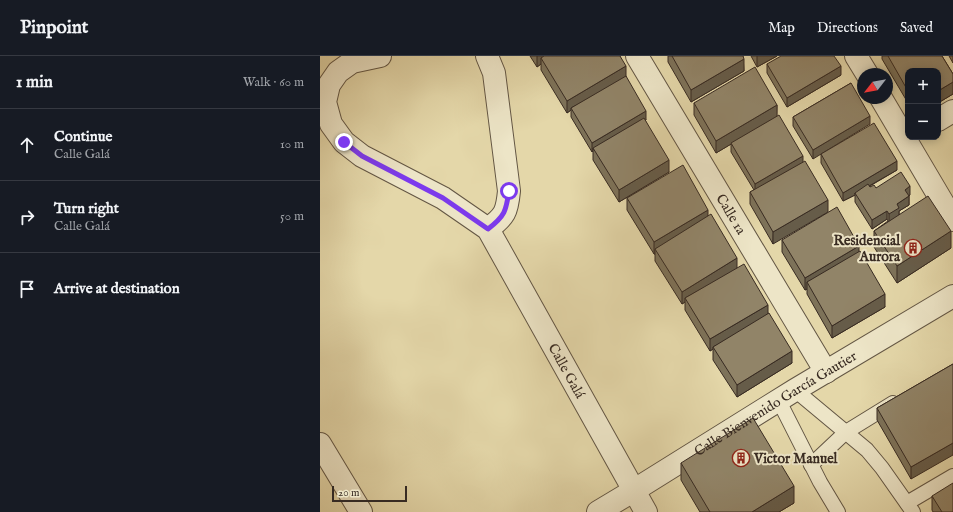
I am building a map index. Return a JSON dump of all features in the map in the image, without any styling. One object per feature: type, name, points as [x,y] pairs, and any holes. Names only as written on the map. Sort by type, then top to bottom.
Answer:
[{"type":"street","name":"Calle Galá","points":[[380,56],[352,62],[338,72],[329,85],[324,102],[331,124],[344,142],[362,156],[443,198],[488,229],[646,512]]},
{"type":"street","points":[[487,56],[494,73],[509,191],[507,207],[500,219],[488,229]]},
{"type":"street","name":"Calle 1a","points":[[637,56],[826,372]]},
{"type":"street","points":[[856,56],[863,68]]},
{"type":"street","points":[[885,104],[905,134]]},
{"type":"street","points":[[941,118],[953,111]]},
{"type":"street","points":[[909,140],[953,220]]},
{"type":"street","name":"Calle Bienvenido García Gautier","points":[[598,512],[953,296]]},
{"type":"street","points":[[320,444],[361,512]]},
{"type":"lane","points":[[811,465],[846,432],[906,394]]},
{"type":"lane","points":[[787,396],[846,432],[867,450],[882,468],[910,508],[953,476]]},
{"type":"lane","points":[[787,396],[811,465],[838,512]]},
{"type":"building","points":[[544,56],[620,56],[626,66],[567,101],[541,58]]},
{"type":"building","points":[[672,56],[743,56],[744,59],[691,90]]},
{"type":"building","points":[[781,56],[834,56],[841,66],[787,98],[767,64]]},
{"type":"building","points":[[888,56],[942,56],[953,74],[953,82],[941,89],[941,68],[905,68],[905,86]]},
{"type":"building","points":[[755,67],[777,105],[716,141],[694,103]]},
{"type":"building","points":[[626,76],[646,111],[592,143],[571,108]]},
{"type":"building","points":[[851,83],[857,93],[857,104],[863,104],[870,116],[813,150],[793,117]]},
{"type":"building","points":[[779,115],[803,156],[755,184],[731,143]]},
{"type":"building","points":[[644,118],[669,160],[619,190],[593,148]]},
{"type":"building","points":[[874,123],[897,161],[843,193],[821,154]]},
{"type":"building","points":[[805,161],[828,200],[773,232],[750,192]]},
{"type":"building","points":[[683,165],[708,210],[654,242],[627,198]]},
{"type":"building","points":[[901,172],[910,186],[905,190],[909,196],[897,204],[899,208],[889,214],[887,211],[872,220],[855,193],[868,184],[870,187],[874,185],[876,188]]},
{"type":"building","points":[[928,196],[951,231],[897,266],[874,231]]},
{"type":"building","points":[[837,207],[859,246],[805,278],[782,240]]},
{"type":"building","points":[[711,214],[737,258],[682,292],[655,249]]},
{"type":"building","points":[[860,251],[885,294],[832,326],[807,282]]},
{"type":"building","points":[[744,264],[768,305],[710,339],[685,298]]},
{"type":"building","points":[[769,313],[792,351],[737,385],[713,347]]},
{"type":"building","points":[[953,364],[953,443],[911,467],[877,408]]},
{"type":"building","name":"Victor Manuel","points":[[753,418],[794,486],[752,512],[710,512],[681,463]]},
{"type":"building","points":[[953,483],[953,512],[942,512],[932,496]]},
{"type":"place","name":"Residencial Aurora","points":[[913,248]]},
{"type":"place","name":"Victor Manuel","points":[[741,458]]},
{"type":"route","points":[[344,142],[362,156],[394,174],[443,198],[488,229],[500,219],[507,207],[509,191]]}]
